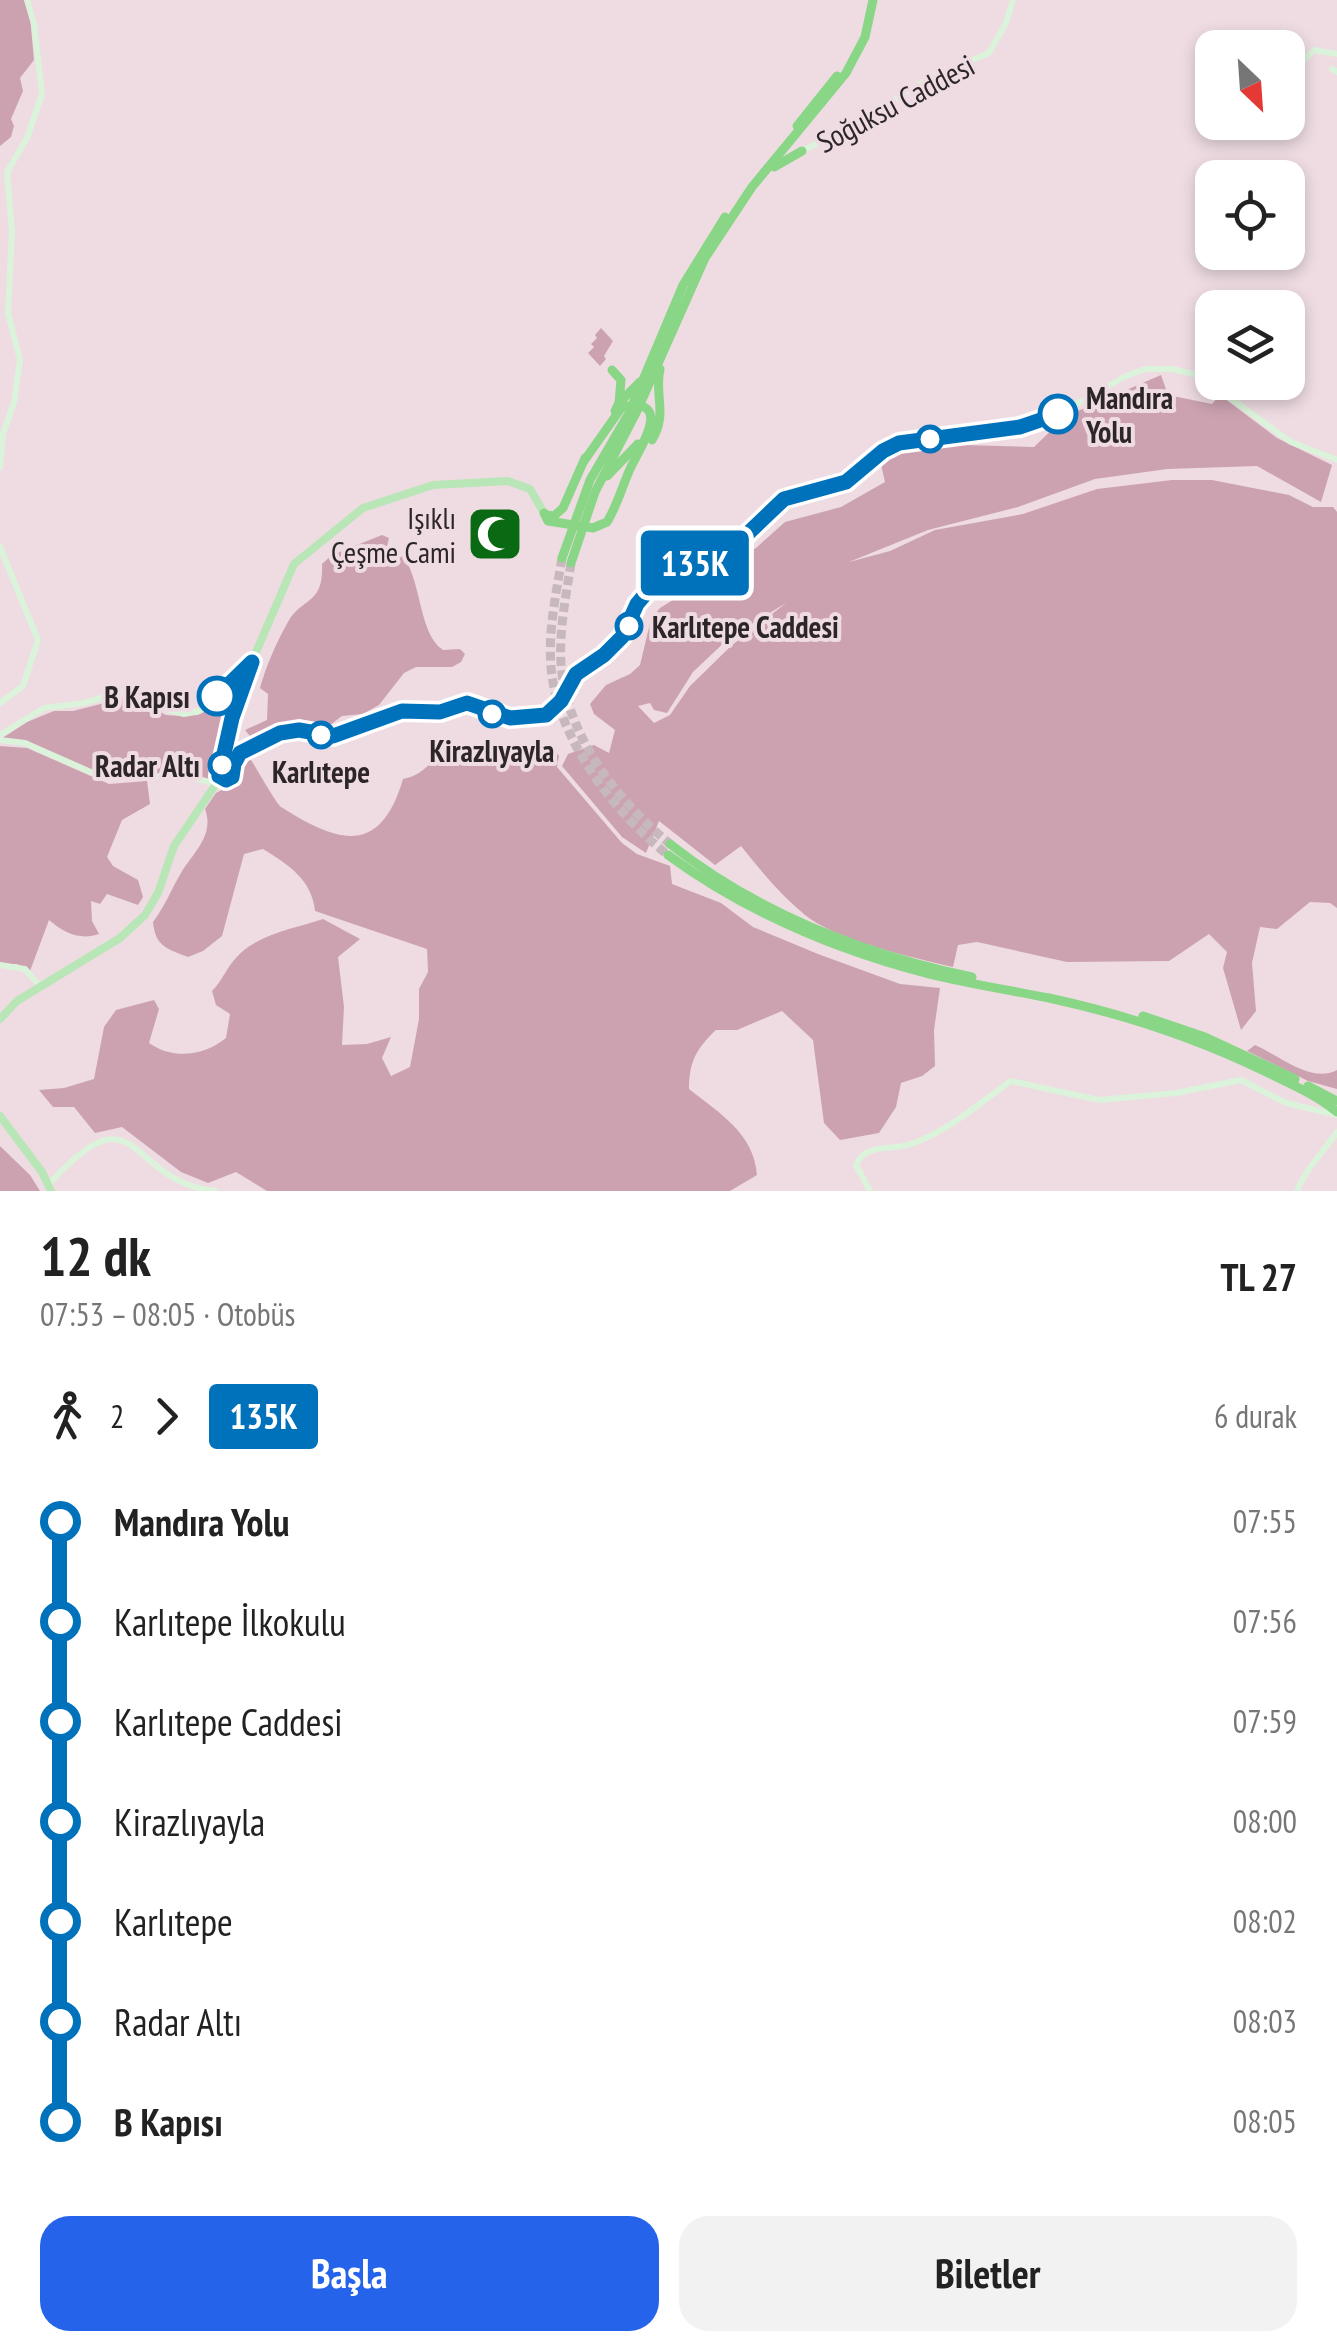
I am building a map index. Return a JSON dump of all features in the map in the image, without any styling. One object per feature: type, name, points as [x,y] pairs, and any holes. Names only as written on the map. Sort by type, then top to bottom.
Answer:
[{"type":"highway","points":[[637,385],[627,381],[614,367],[621,380],[618,410],[590,480],[566,560],[705,258],[761,176],[788,150],[847,62],[870,0]]},
{"type":"highway","points":[[590,480],[629,414],[697,258],[743,191],[788,150]]},
{"type":"highway","points":[[761,176],[778,168]]},
{"type":"highway","points":[[624,483],[653,440],[662,418],[658,380],[663,356]]},
{"type":"highway","points":[[544,513],[558,515],[584,461],[645,376]]},
{"type":"highway","points":[[544,513],[548,521],[593,528],[607,522],[651,432],[650,416],[636,406],[626,405],[618,410]]},
{"type":"highway","points":[[595,492],[651,432]]},
{"type":"highway","points":[[1337,1101],[1267,1064],[1148,1018],[903,960],[840,940],[743,894],[669,850],[739,900],[828,942],[931,974],[1051,998],[1142,1022],[1232,1055],[1304,1090],[1337,1113]]},
{"type":"main road","points":[[0,467],[3,434],[14,402],[20,360],[8,313],[12,219],[7,172],[27,138],[42,94],[34,24],[26,0]]},
{"type":"main road","name":"Soğuksu Caddesi","points":[[788,150],[863,120],[931,78],[990,54],[1006,23],[1012,0]]},
{"type":"main road","points":[[1305,57],[1314,50],[1337,54]]},
{"type":"main road","points":[[0,1019],[16,1001],[120,938],[146,915],[174,846],[240,753],[280,733],[299,730],[333,736],[402,711],[440,712],[467,703],[510,718],[546,715],[561,701],[576,674],[622,637],[644,593],[653,585],[741,540],[784,499],[846,482],[883,451],[899,443],[1020,427],[1058,414],[1126,376],[1146,369],[1172,369],[1198,375],[1292,442],[1337,460]]},
{"type":"main road","points":[[218,783],[241,691],[289,572],[356,514],[406,491],[516,482],[530,489],[544,513]]},
{"type":"main road","points":[[356,514],[385,505],[406,491]]},
{"type":"main road","points":[[0,547],[38,640],[23,686],[0,703]]},
{"type":"main road","points":[[166,709],[199,708],[228,688],[252,662]]},
{"type":"main road","points":[[0,735],[39,710],[89,705],[102,698],[136,692],[166,709],[191,713],[241,691]]},
{"type":"main road","points":[[0,735],[102,777],[186,776],[218,783]]},
{"type":"main road","points":[[0,965],[25,969],[40,986]]},
{"type":"main road","points":[[870,1191],[856,1165],[860,1156],[881,1147],[902,1147],[920,1141],[968,1113],[1011,1081],[1099,1100],[1176,1093],[1241,1080],[1286,1103],[1337,1113]]},
{"type":"main road","points":[[0,1116],[50,1187],[72,1160],[100,1140],[113,1137],[130,1143],[180,1184],[215,1191]]},
{"type":"main road","points":[[1297,1191],[1302,1178],[1314,1168],[1337,1132]]},
{"type":"shaded area","points":[[0,0],[24,0],[30,16],[34,60],[20,78],[23,91],[11,119],[11,137],[0,146]]},
{"type":"shaded area","points":[[601,328],[613,341],[600,366],[588,353]]},
{"type":"shaded area","points":[[1161,375],[1168,395],[1212,404],[1227,400],[1277,438],[1332,465],[1321,502],[1257,466],[1167,469],[1095,479],[1018,507],[928,530],[849,562],[890,551],[935,530],[1023,514],[1097,489],[1172,480],[1212,480],[1289,495],[1313,507],[1333,507],[1337,512],[1337,908],[1330,903],[1310,902],[1277,929],[1260,927],[1252,963],[1256,1011],[1241,1030],[1223,968],[1227,952],[1209,934],[1169,961],[1067,962],[977,942],[958,945],[953,967],[918,959],[818,924],[788,899],[741,846],[715,865],[659,821],[646,853],[622,837],[562,766],[568,754],[594,745],[609,753],[615,730],[594,714],[590,704],[606,685],[640,665],[651,619],[660,608],[756,548],[785,522],[841,507],[885,482],[880,460],[905,448],[925,444],[1034,447],[1066,416]],"holes":[[[786,603],[731,646],[690,686],[670,715],[654,723],[638,706],[650,703],[654,710],[667,713],[693,672],[729,638]]]},
{"type":"shaded area","points":[[382,535],[389,538],[387,547],[391,555],[404,557],[410,568],[435,643],[443,650],[460,649],[465,654],[461,662],[452,667],[416,667],[404,673],[379,705],[363,714],[342,716],[322,731],[282,730],[255,742],[245,730],[267,720],[268,694],[260,688],[269,662],[288,622],[320,587],[322,564],[332,555]]},
{"type":"shaded area","points":[[235,696],[212,780],[185,774],[101,778],[29,744],[1,739],[54,711],[73,711],[128,697],[166,715],[181,716],[198,715]]},
{"type":"shaded area","points":[[549,743],[559,756],[557,767],[622,843],[637,854],[670,866],[672,884],[721,903],[753,927],[818,954],[900,984],[940,988],[934,1030],[935,1066],[922,1076],[901,1083],[896,1107],[879,1133],[840,1140],[824,1123],[813,1040],[782,1011],[737,1030],[716,1030],[699,1049],[693,1063],[689,1089],[733,1125],[754,1160],[757,1175],[730,1191],[267,1191],[236,1172],[208,1183],[181,1172],[122,1127],[95,1133],[74,1107],[53,1107],[39,1090],[94,1079],[104,1027],[116,1010],[154,1000],[159,1009],[149,1043],[178,1054],[198,1052],[217,1044],[226,1038],[230,1014],[216,1005],[212,991],[235,959],[264,938],[323,919],[360,939],[338,957],[344,1007],[342,1045],[367,1044],[391,1037],[382,1058],[391,1076],[410,1067],[419,1019],[419,989],[428,972],[427,949],[315,911],[304,882],[263,849],[244,854],[222,936],[203,951],[188,957],[168,949],[159,942],[153,922],[205,835],[205,809],[216,793],[231,785],[240,759],[248,755],[281,807],[321,829],[355,836],[369,832],[382,821],[403,779],[443,755],[497,763]]},
{"type":"shaded area","points":[[0,746],[27,748],[109,784],[147,781],[150,804],[122,820],[107,857],[113,866],[138,880],[143,897],[138,905],[107,894],[100,904],[91,901],[92,921],[99,934],[92,936],[72,934],[49,920],[30,971],[17,964],[0,964]]},
{"type":"shaded area","points":[[1255,1045],[1306,1071],[1317,1074],[1337,1070],[1337,1089],[1308,1081],[1247,1051]]},
{"type":"shaded area","points":[[0,1146],[30,1175],[40,1191],[0,1191]]},
{"type":"tunnel","points":[[562,558],[550,653],[564,720],[576,747],[609,796],[668,855]]},
{"type":"tunnel","points":[[571,563],[561,663],[573,716],[614,787],[670,844]]},
{"type":"bus line","name":"135K","points":[[217,696],[252,662],[232,718],[219,776],[224,780],[232,777],[240,753],[280,733],[299,730],[333,736],[402,711],[440,712],[467,703],[510,718],[546,715],[561,701],[576,674],[622,637],[644,593],[741,540],[784,499],[846,482],[878,454],[899,443],[1020,427],[1058,414]]},
{"type":"place","name":"Mandıra Yolu","points":[[1058,414]]},
{"type":"place","name":"Işıklı Çeşme Cami","points":[[495,534]]},
{"type":"place","name":"Karlıtepe Caddesi","points":[[629,626]]},
{"type":"place","name":"B Kapısı","points":[[217,696]]},
{"type":"place","name":"Kirazlıyayla","points":[[492,714]]},
{"type":"place","name":"Karlıtepe","points":[[321,735]]},
{"type":"place","name":"Radar Altı","points":[[222,765]]}]
